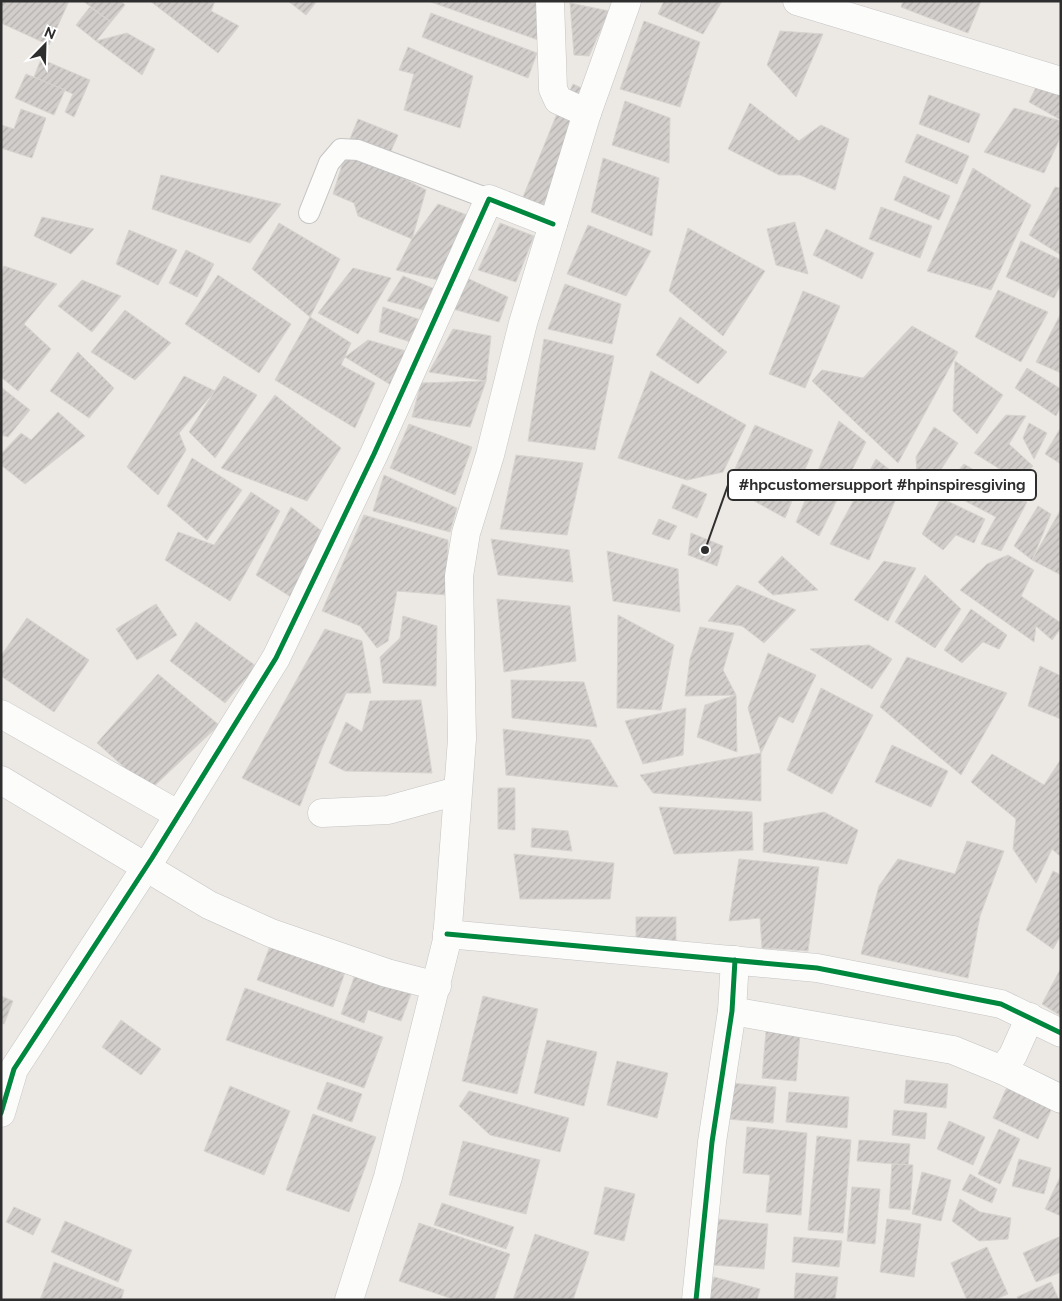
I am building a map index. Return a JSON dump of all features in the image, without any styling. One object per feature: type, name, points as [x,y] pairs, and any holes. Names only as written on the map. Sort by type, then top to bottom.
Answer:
[{"type":"street","points":[[550,1],[552,89],[558,100],[587,113]]},
{"type":"street","points":[[349,1300],[388,1178],[439,978],[447,937],[456,791],[462,738],[459,576],[466,533],[490,455],[523,323],[587,113],[627,1]]},
{"type":"street","points":[[797,1],[1061,81]]},
{"type":"street","points":[[1,1113],[14,1070],[177,819],[276,658],[374,454],[488,199],[553,224]]},
{"type":"street","points":[[1,714],[177,819]]},
{"type":"street","points":[[1,780],[149,862],[209,905],[271,933],[387,972],[439,978]]},
{"type":"street","points":[[322,813],[388,810],[456,791]]},
{"type":"street","points":[[447,937],[690,956],[732,963],[817,968],[986,1000],[1028,1023],[1061,1033]]},
{"type":"street","points":[[696,1300],[712,1142],[732,1004],[732,963]]},
{"type":"street","points":[[732,1004],[930,1044],[1008,1062],[1061,1099]]},
{"type":"street","points":[[1008,1062],[1028,1023]]},
{"type":"lane","points":[[309,213],[329,162],[341,149],[358,150],[488,199]]},
{"type":"building","points":[[1,1],[69,1],[49,45],[1,23]]},
{"type":"building","points":[[83,1],[121,1],[125,5],[111,22]]},
{"type":"building","points":[[150,1],[215,1],[211,11],[239,26],[218,53]]},
{"type":"building","points":[[288,1],[317,1],[306,15]]},
{"type":"building","points":[[428,1],[536,1],[541,41]]},
{"type":"building","points":[[664,1],[722,1],[703,34],[658,14]]},
{"type":"building","points":[[903,1],[981,1],[968,33],[901,7]]},
{"type":"building","points":[[570,3],[609,11],[589,56],[574,55]]},
{"type":"building","points":[[90,7],[111,22],[96,41],[76,25]]},
{"type":"building","points":[[431,13],[537,53],[528,78],[422,37]]},
{"type":"building","points":[[644,21],[700,42],[680,107],[620,89]]},
{"type":"building","points":[[780,31],[823,34],[796,97],[767,65]]},
{"type":"building","points":[[127,33],[155,49],[142,75],[96,41]]},
{"type":"building","points":[[408,47],[473,76],[460,128],[404,110],[414,74],[399,70]]},
{"type":"building","points":[[41,59],[90,80],[74,117],[65,112],[73,94],[34,77]]},
{"type":"building","points":[[26,74],[65,90],[54,115],[15,98]]},
{"type":"building","points":[[1038,83],[1061,91],[1061,120],[1029,102]]},
{"type":"building","points":[[573,84],[588,91],[582,104],[567,97]]},
{"type":"building","points":[[929,95],[980,114],[969,143],[919,124]]},
{"type":"building","points":[[625,101],[670,118],[669,163],[612,145]]},
{"type":"building","points":[[750,103],[799,141],[821,125],[849,139],[835,190],[800,175],[779,175],[728,149]]},
{"type":"building","points":[[561,104],[585,115],[547,207],[523,197]]},
{"type":"building","points":[[1014,108],[1061,121],[1061,136],[1044,173],[984,152]]},
{"type":"building","points":[[21,109],[46,118],[32,158],[1,148],[1,125],[14,129]]},
{"type":"building","points":[[358,119],[398,135],[387,160],[348,144]]},
{"type":"building","points":[[917,134],[969,156],[957,184],[905,162]]},
{"type":"building","points":[[347,149],[426,190],[412,239],[358,216],[354,203],[333,194]]},
{"type":"building","points":[[603,158],[659,178],[652,236],[591,212]]},
{"type":"building","points":[[973,168],[1031,205],[991,290],[927,271]]},
{"type":"building","points":[[161,175],[281,204],[250,243],[152,209]]},
{"type":"building","points":[[904,176],[950,196],[939,220],[894,200]]},
{"type":"building","points":[[1055,187],[1061,188],[1061,255],[1029,235]]},
{"type":"building","points":[[438,204],[467,215],[442,281],[396,270],[412,239]]},
{"type":"building","points":[[881,207],[932,226],[920,258],[869,239]]},
{"type":"building","points":[[42,217],[94,229],[71,254],[34,236]]},
{"type":"building","points":[[795,222],[808,274],[776,265],[767,229]]},
{"type":"building","points":[[279,223],[340,259],[310,317],[252,269]]},
{"type":"building","points":[[500,223],[534,236],[516,282],[478,270]]},
{"type":"building","points":[[588,225],[651,251],[626,296],[567,274]]},
{"type":"building","points":[[688,228],[765,271],[723,336],[669,291]]},
{"type":"building","points":[[826,229],[874,253],[862,279],[813,255]]},
{"type":"building","points":[[129,230],[177,250],[158,285],[116,264]]},
{"type":"building","points":[[1021,241],[1061,260],[1061,284],[1054,298],[1006,277]]},
{"type":"building","points":[[186,250],[214,264],[197,297],[169,283]]},
{"type":"building","points":[[4,266],[57,284],[24,324],[51,349],[18,391],[1,377],[1,273]]},
{"type":"building","points":[[353,268],[391,278],[358,334],[318,313]]},
{"type":"building","points":[[218,275],[291,324],[259,373],[185,324]]},
{"type":"building","points":[[403,276],[435,289],[423,310],[387,301]]},
{"type":"building","points":[[469,279],[508,297],[499,322],[453,309]]},
{"type":"building","points":[[82,280],[121,296],[92,332],[58,306]]},
{"type":"building","points":[[565,284],[621,304],[612,344],[548,329]]},
{"type":"building","points":[[998,290],[1048,312],[1021,362],[975,337]]},
{"type":"building","points":[[803,291],[840,306],[805,388],[769,374]]},
{"type":"building","points":[[383,307],[421,320],[414,343],[379,332]]},
{"type":"building","points":[[125,310],[171,343],[135,380],[91,352]]},
{"type":"building","points":[[1061,313],[1061,373],[1036,362]]},
{"type":"building","points":[[310,317],[351,343],[341,365],[375,383],[355,428],[275,380]]},
{"type":"building","points":[[680,317],[727,352],[698,384],[656,355]]},
{"type":"building","points":[[912,326],[958,352],[898,463],[812,381],[822,370],[863,378]]},
{"type":"building","points":[[453,329],[491,336],[486,381],[429,372]]},
{"type":"building","points":[[544,339],[614,356],[595,450],[528,441]]},
{"type":"building","points":[[368,340],[406,351],[391,385],[345,357]]},
{"type":"building","points":[[78,352],[114,388],[89,418],[50,391]]},
{"type":"building","points":[[955,361],[1003,395],[977,434],[953,411]]},
{"type":"building","points":[[1027,368],[1061,389],[1061,406],[1056,416],[1015,388]]},
{"type":"building","points":[[651,371],[746,425],[723,472],[687,480],[618,458]]},
{"type":"building","points":[[184,376],[215,391],[179,433],[186,450],[158,495],[127,467]]},
{"type":"building","points":[[224,376],[257,395],[215,458],[189,432]]},
{"type":"building","points":[[486,381],[470,427],[412,417],[421,383]]},
{"type":"building","points":[[1,387],[30,410],[8,437],[1,435]]},
{"type":"building","points":[[275,395],[341,448],[307,501],[221,468]]},
{"type":"building","points":[[58,412],[85,436],[25,484],[1,465],[1,454],[21,433],[31,440]]},
{"type":"building","points":[[1006,415],[1026,416],[1009,444],[1033,466],[1019,481],[974,453]]},
{"type":"building","points":[[839,421],[866,442],[819,536],[796,522]]},
{"type":"building","points":[[1029,423],[1047,433],[1034,459],[1023,438]]},
{"type":"building","points":[[409,424],[472,447],[455,495],[390,468]]},
{"type":"building","points":[[755,425],[813,450],[785,518],[727,486]]},
{"type":"building","points":[[934,427],[958,443],[931,485],[917,477],[916,457]]},
{"type":"building","points":[[1061,427],[1061,464],[1045,454]]},
{"type":"building","points":[[516,455],[583,463],[567,535],[500,529]]},
{"type":"building","points":[[192,458],[242,490],[207,540],[167,506]]},
{"type":"building","points":[[876,459],[904,481],[869,560],[830,544]]},
{"type":"building","points":[[964,464],[1027,502],[1001,551],[981,544],[996,517],[942,489]]},
{"type":"building","points":[[384,475],[457,508],[450,532],[373,511]]},
{"type":"building","points":[[682,484],[707,494],[697,518],[672,508]]},
{"type":"building","points":[[251,492],[280,511],[230,601],[165,560],[178,532],[214,545]]},
{"type":"building","points":[[941,498],[985,519],[974,543],[956,535],[943,550],[922,534]]},
{"type":"building","points":[[1038,506],[1051,514],[1032,560],[1014,546]]},
{"type":"building","points":[[291,507],[323,532],[291,597],[256,575]]},
{"type":"building","points":[[1061,509],[1061,575],[1032,560]]},
{"type":"building","points":[[364,515],[448,540],[447,595],[397,591],[388,641],[377,648],[360,626],[322,611]]},
{"type":"building","points":[[659,519],[677,526],[669,540],[652,534]]},
{"type":"building","points":[[691,533],[723,546],[717,566],[688,555]]},
{"type":"building","points":[[491,539],[569,550],[573,582],[498,575]]},
{"type":"building","points":[[607,551],[678,569],[680,612],[613,601]]},
{"type":"building","points":[[1008,555],[1034,570],[1021,596],[1061,623],[1061,628],[1052,640],[1036,626],[1034,642],[960,590],[987,564]]},
{"type":"building","points":[[782,556],[818,590],[773,595],[758,582]]},
{"type":"building","points":[[884,561],[916,568],[888,621],[854,600]]},
{"type":"building","points":[[925,575],[961,609],[935,648],[895,622]]},
{"type":"building","points":[[737,585],[796,610],[764,643],[742,626],[708,621]]},
{"type":"building","points":[[497,599],[570,606],[576,661],[504,672]]},
{"type":"building","points":[[156,604],[177,635],[137,660],[116,629]]},
{"type":"building","points":[[971,609],[1007,635],[999,649],[983,642],[962,663],[944,650]]},
{"type":"building","points":[[618,615],[674,645],[661,710],[617,708]]},
{"type":"building","points":[[403,616],[437,626],[436,686],[383,683],[380,657],[400,638]]},
{"type":"building","points":[[27,618],[89,660],[54,712],[1,676],[1,656]]},
{"type":"building","points":[[196,622],[256,666],[225,703],[170,661]]},
{"type":"building","points":[[700,627],[734,633],[723,670],[736,695],[685,696],[690,659]]},
{"type":"building","points":[[325,629],[362,641],[371,693],[346,693],[300,806],[242,778]]},
{"type":"building","points":[[869,645],[892,659],[872,689],[810,649]]},
{"type":"building","points":[[768,653],[816,675],[793,723],[779,716],[761,753],[748,708]]},
{"type":"building","points":[[907,657],[1007,693],[961,775],[880,707]]},
{"type":"building","points":[[1040,666],[1061,676],[1061,719],[1028,706]]},
{"type":"building","points":[[158,674],[219,725],[150,790],[97,743]]},
{"type":"building","points":[[511,680],[584,682],[597,727],[512,718]]},
{"type":"building","points":[[821,688],[873,715],[832,794],[787,770]]},
{"type":"building","points":[[736,695],[737,752],[697,737],[705,705]]},
{"type":"building","points":[[421,700],[432,773],[345,771],[329,763],[346,722],[362,732],[370,701]]},
{"type":"building","points":[[686,708],[683,755],[643,764],[625,721]]},
{"type":"building","points":[[503,729],[590,740],[618,787],[506,775]]},
{"type":"building","points":[[892,745],[948,771],[931,807],[875,782]]},
{"type":"building","points":[[761,753],[761,801],[653,793],[640,775]]},
{"type":"building","points":[[992,754],[1044,785],[1061,759],[1061,857],[1052,849],[1036,883],[1013,849],[1016,819],[971,782]]},
{"type":"building","points":[[498,788],[515,788],[515,830],[498,829]]},
{"type":"building","points":[[659,807],[752,812],[753,850],[674,854]]},
{"type":"building","points":[[824,812],[858,830],[847,864],[763,852],[764,823]]},
{"type":"building","points":[[532,828],[568,831],[572,851],[531,847]]},
{"type":"building","points":[[967,841],[1004,851],[980,916],[968,978],[861,954],[879,886],[898,859],[955,874]]},
{"type":"building","points":[[514,854],[614,863],[610,899],[520,899]]},
{"type":"building","points":[[739,859],[819,867],[808,951],[762,948],[760,918],[729,921]]},
{"type":"building","points":[[1053,871],[1061,875],[1061,935],[1053,949],[1026,930]]},
{"type":"building","points":[[636,917],[676,917],[676,943],[636,943]]},
{"type":"building","points":[[270,946],[345,972],[333,1007],[257,980]]},
{"type":"building","points":[[1061,968],[1061,1016],[1042,1004]]},
{"type":"building","points":[[355,975],[411,994],[401,1021],[368,1010],[364,1023],[341,1014]]},
{"type":"building","points":[[245,988],[383,1037],[364,1088],[226,1040]]},
{"type":"building","points":[[1,996],[13,1001],[4,1024],[1,1023]]},
{"type":"building","points":[[483,996],[538,1009],[517,1094],[462,1081]]},
{"type":"building","points":[[121,1020],[161,1049],[141,1075],[102,1047]]},
{"type":"building","points":[[766,1031],[800,1034],[796,1081],[762,1078]]},
{"type":"building","points":[[547,1040],[597,1052],[584,1106],[534,1093]]},
{"type":"building","points":[[617,1061],[668,1073],[657,1118],[607,1105]]},
{"type":"building","points":[[906,1080],[948,1084],[946,1108],[904,1103]]},
{"type":"building","points":[[327,1082],[362,1094],[352,1122],[317,1109]]},
{"type":"building","points":[[730,1083],[776,1087],[773,1123],[727,1119]]},
{"type":"building","points":[[230,1086],[290,1111],[264,1175],[204,1151]]},
{"type":"building","points":[[1007,1087],[1052,1108],[1038,1139],[993,1118]]},
{"type":"building","points":[[469,1091],[569,1118],[560,1152],[490,1135],[459,1106]]},
{"type":"building","points":[[789,1092],[849,1097],[847,1128],[786,1122]]},
{"type":"building","points":[[894,1110],[927,1113],[925,1139],[892,1135]]},
{"type":"building","points":[[313,1114],[376,1137],[349,1212],[286,1190]]},
{"type":"building","points":[[949,1121],[985,1137],[973,1165],[937,1149]]},
{"type":"building","points":[[747,1127],[807,1133],[801,1215],[766,1212],[770,1175],[743,1173]]},
{"type":"building","points":[[999,1129],[1020,1139],[1000,1184],[978,1174]]},
{"type":"building","points":[[817,1136],[851,1140],[843,1233],[808,1230]]},
{"type":"building","points":[[859,1140],[910,1144],[908,1165],[857,1161]]},
{"type":"building","points":[[463,1141],[540,1160],[526,1214],[449,1195]]},
{"type":"building","points":[[1019,1159],[1051,1168],[1044,1194],[1012,1186]]},
{"type":"building","points":[[892,1164],[913,1165],[910,1210],[889,1208]]},
{"type":"building","points":[[922,1172],[951,1180],[941,1221],[912,1214]]},
{"type":"building","points":[[970,1174],[997,1189],[992,1203],[962,1190]]},
{"type":"building","points":[[1061,1175],[1061,1216],[1045,1209]]},
{"type":"building","points":[[605,1187],[635,1194],[624,1241],[594,1234]]},
{"type":"building","points":[[852,1187],[880,1189],[875,1244],[847,1241]]},
{"type":"building","points":[[960,1199],[980,1212],[1011,1218],[1008,1239],[979,1241],[952,1221]]},
{"type":"building","points":[[442,1203],[514,1227],[506,1249],[434,1225]]},
{"type":"building","points":[[14,1207],[41,1219],[33,1235],[6,1222]]},
{"type":"building","points":[[717,1219],[768,1224],[764,1269],[713,1265]]},
{"type":"building","points":[[887,1219],[921,1224],[914,1277],[880,1272]]},
{"type":"building","points":[[65,1221],[132,1250],[118,1282],[51,1252]]},
{"type":"building","points":[[419,1223],[510,1254],[494,1300],[456,1300],[399,1281]]},
{"type":"building","points":[[535,1234],[589,1252],[573,1300],[513,1300]]},
{"type":"building","points":[[1061,1236],[1061,1272],[1036,1282],[1023,1253]]},
{"type":"building","points":[[794,1237],[842,1241],[839,1267],[792,1262]]},
{"type":"building","points":[[987,1247],[1008,1294],[994,1300],[967,1300],[951,1263]]},
{"type":"building","points":[[54,1262],[124,1290],[121,1300],[40,1300]]},
{"type":"building","points":[[796,1273],[838,1277],[835,1300],[794,1300]]},
{"type":"building","points":[[714,1277],[760,1289],[757,1300],[708,1300]]},
{"type":"building","points":[[1051,1282],[1059,1300],[1018,1300],[1017,1297]]},
{"type":"cycle path","points":[[1,1113],[14,1069],[152,858],[276,658],[374,454],[489,199],[553,224]]},
{"type":"cycle path","points":[[447,934],[817,968],[1001,1004],[1061,1033]]},
{"type":"cycle path","points":[[696,1300],[712,1142],[732,1011],[735,960]]},
{"type":"place","name":"#hpcustomersupport #hpinspiresgiving","points":[[705,550]]}]
